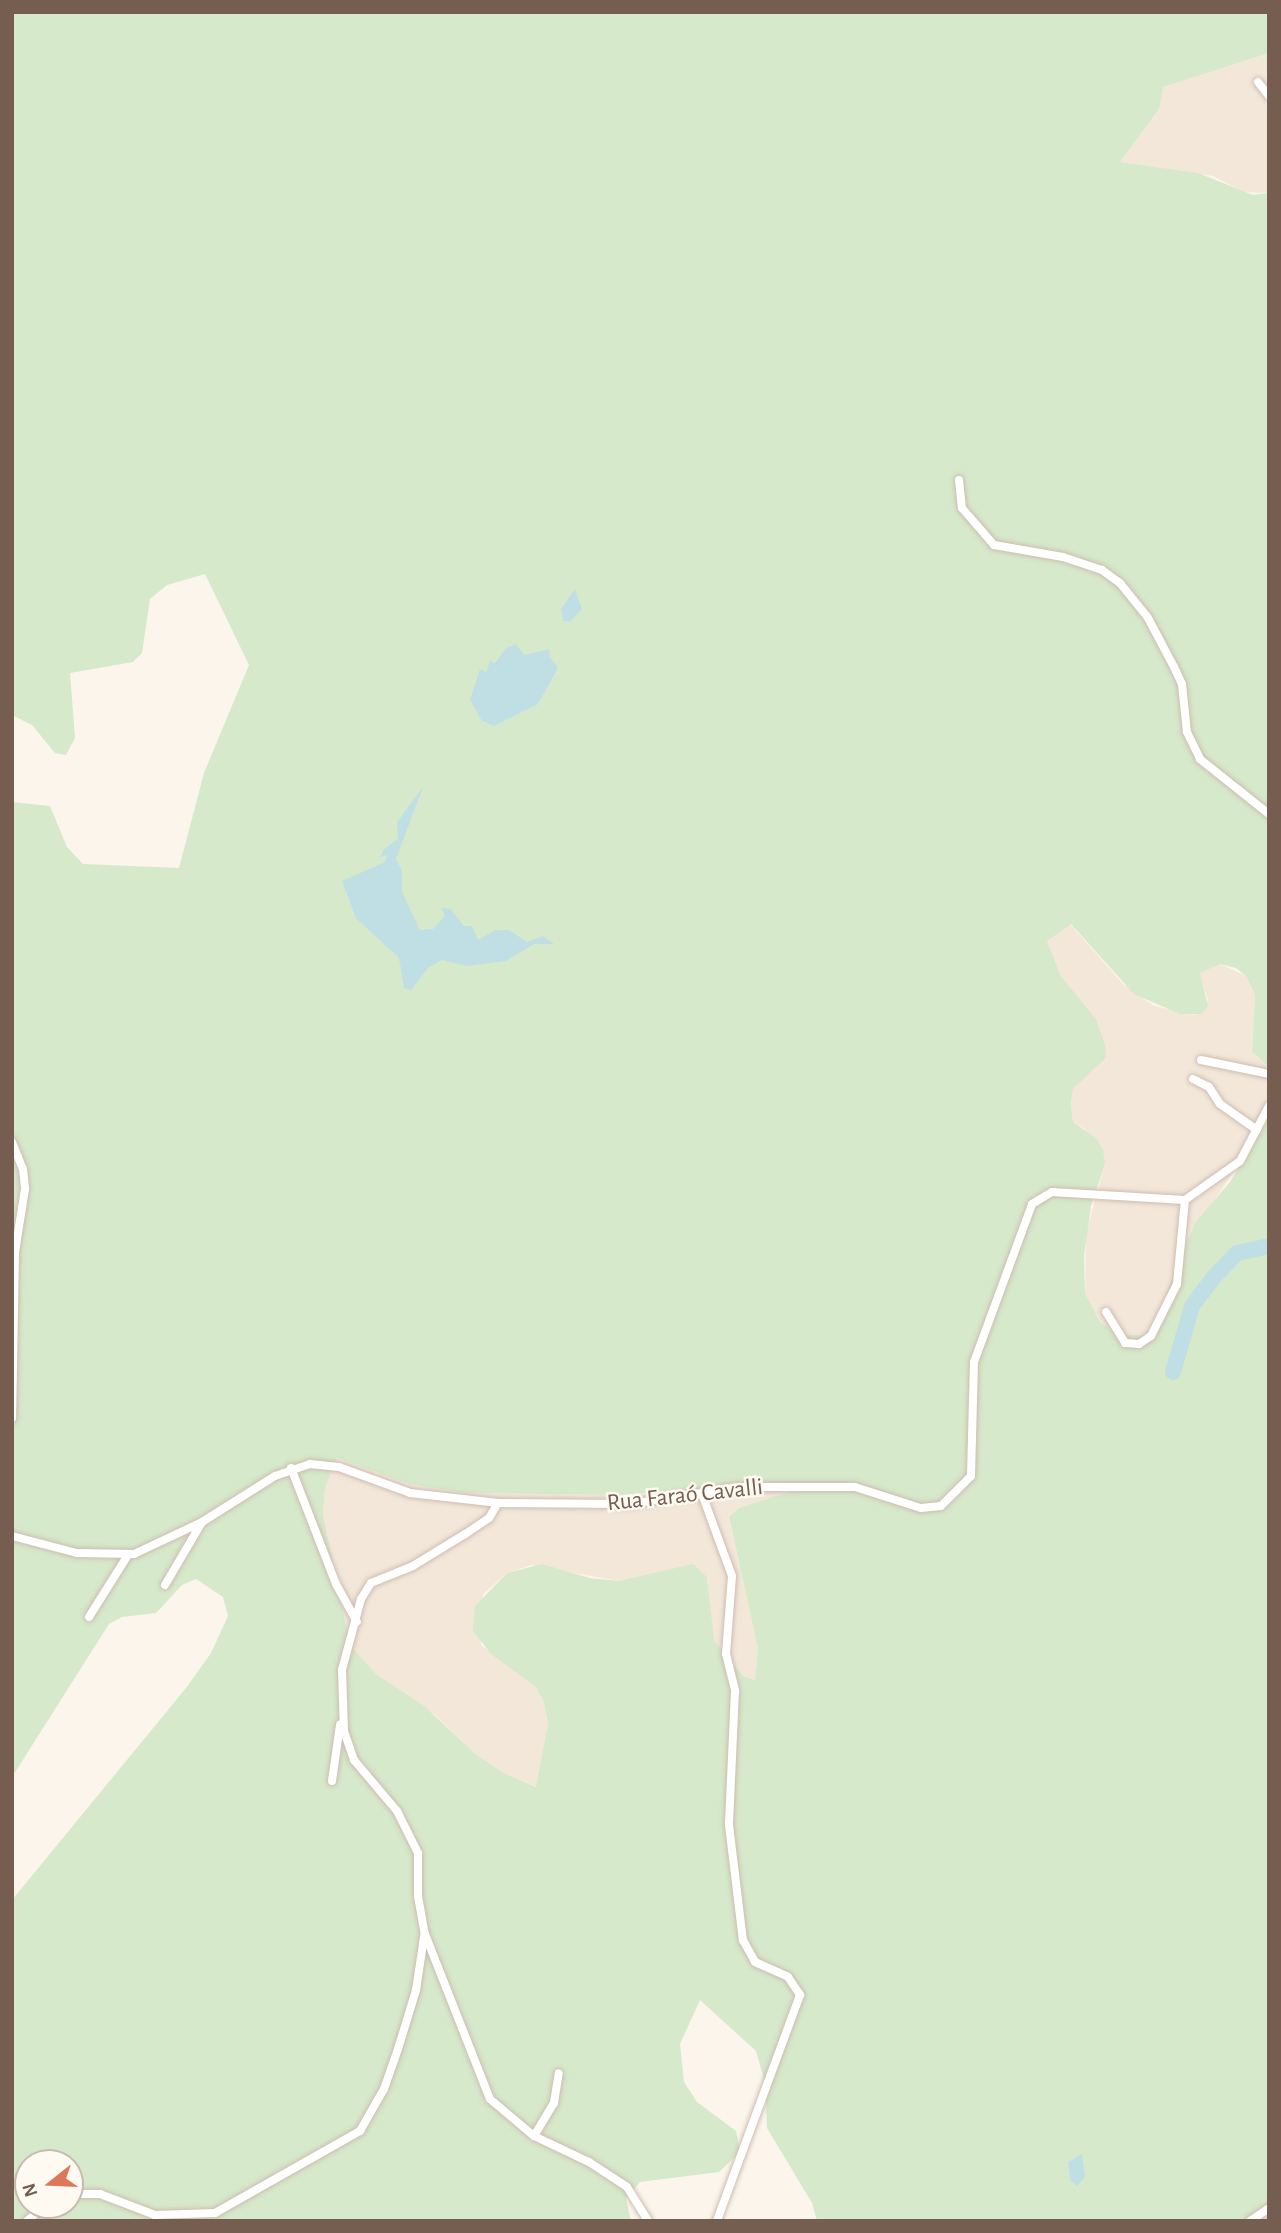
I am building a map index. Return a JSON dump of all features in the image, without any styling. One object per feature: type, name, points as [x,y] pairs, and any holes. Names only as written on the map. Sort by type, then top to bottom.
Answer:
[{"type":"street","points":[[1258,82],[1269,96]]},
{"type":"street","points":[[959,480],[961,508],[994,545],[1063,557],[1102,570],[1120,583],[1148,618],[1182,684],[1186,732],[1200,759],[1269,814]]},
{"type":"street","points":[[1201,1060],[1269,1074]]},
{"type":"street","points":[[1193,1079],[1209,1087],[1220,1104],[1257,1130]]},
{"type":"street","points":[[1107,1312],[1125,1343],[1139,1344],[1151,1336],[1177,1284],[1185,1200],[1240,1161],[1269,1106]]},
{"type":"street","points":[[12,1142],[23,1169],[24,1189],[15,1252],[12,1418]]},
{"type":"street","name":"Rua Faraó Cavalli","points":[[12,1536],[77,1553],[128,1555],[202,1522],[291,1468],[310,1464],[339,1467],[411,1493],[498,1503],[631,1504],[740,1487],[855,1487],[921,1508],[941,1506],[971,1476],[974,1362],[1032,1204],[1052,1192],[1185,1200]]},
{"type":"street","points":[[291,1468],[337,1584],[357,1622]]},
{"type":"street","points":[[702,1494],[732,1576],[726,1654],[735,1691],[729,1825],[743,1940],[755,1962],[788,1977],[800,1995],[717,2221]]},
{"type":"street","points":[[498,1503],[489,1518],[442,1548],[371,1583],[342,1670],[344,1731],[354,1760],[397,1811],[418,1853],[418,1896],[425,1934],[490,2099],[534,2136],[590,2162],[627,2187],[649,2221]]},
{"type":"street","points":[[165,1584],[202,1522]]},
{"type":"street","points":[[89,1617],[128,1555]]},
{"type":"street","points":[[331,1781],[343,1709]]},
{"type":"street","points":[[84,2194],[100,2194],[155,2215],[215,2213],[360,2131],[384,2089],[398,2049],[416,1990],[425,1934]]},
{"type":"street","points":[[534,2136],[554,2104],[559,2073]]},
{"type":"street","points":[[1251,2221],[1269,2208]]},
{"type":"shaded area","points":[[1269,53],[1269,193],[1244,192],[1213,176],[1120,162],[1159,109],[1162,87]]},
{"type":"shaded area","points":[[1070,924],[1123,984],[1154,1006],[1194,1015],[1208,1000],[1199,973],[1220,964],[1246,976],[1255,995],[1252,1052],[1269,1067],[1269,1117],[1184,1247],[1156,1335],[1119,1335],[1100,1322],[1085,1293],[1086,1233],[1105,1164],[1085,1129],[1073,1122],[1071,1104],[1073,1089],[1106,1058],[1096,1019],[1061,976],[1047,941]]},
{"type":"shaded area","points":[[337,1458],[409,1484],[464,1493],[618,1495],[797,1489],[739,1508],[729,1518],[758,1649],[755,1680],[743,1676],[713,1640],[707,1577],[649,1576],[619,1581],[531,1565],[507,1573],[483,1594],[481,1645],[536,1687],[544,1702],[548,1724],[537,1787],[504,1773],[477,1755],[436,1716],[376,1674],[350,1645],[323,1514],[325,1488]]},
{"type":"green space","points":[[12,12],[1269,12],[1269,53],[1163,87],[1159,109],[1120,162],[1198,173],[1253,195],[1269,193],[1269,1067],[1252,1052],[1255,995],[1246,976],[1236,968],[1220,964],[1200,973],[1208,1006],[1201,1014],[1180,1014],[1134,994],[1071,924],[1047,941],[1061,976],[1096,1019],[1105,1045],[1106,1058],[1073,1089],[1071,1104],[1073,1122],[1096,1138],[1103,1150],[1105,1164],[1091,1206],[1084,1256],[1085,1293],[1100,1322],[1119,1335],[1156,1335],[1169,1285],[1195,1223],[1230,1182],[1269,1117],[1269,2221],[817,2221],[812,2203],[767,2128],[765,2083],[756,2051],[700,2000],[680,2044],[684,2082],[697,2102],[736,2131],[740,2152],[719,2172],[640,2182],[626,2199],[631,2221],[12,2221],[12,1900],[186,1688],[211,1653],[228,1616],[223,1597],[196,1579],[182,1585],[156,1613],[122,1617],[109,1624],[12,1777],[12,802],[50,806],[67,847],[83,864],[179,868],[204,773],[249,665],[205,574],[167,585],[150,599],[142,653],[133,662],[70,673],[75,738],[66,755],[55,753],[32,725],[12,715]],"holes":[[[337,1458],[409,1484],[464,1493],[618,1495],[703,1489],[794,1490],[739,1508],[729,1517],[758,1649],[755,1680],[743,1676],[714,1640],[707,1577],[693,1564],[619,1581],[590,1578],[542,1564],[507,1573],[475,1606],[473,1631],[491,1654],[536,1687],[544,1702],[548,1724],[536,1787],[504,1773],[477,1755],[424,1706],[376,1674],[350,1645],[323,1514],[325,1488]]]},
{"type":"water","points":[[575,589],[582,609],[570,622],[563,621],[561,609]]},
{"type":"water","points":[[516,644],[524,655],[550,649],[549,656],[558,668],[538,704],[494,726],[482,721],[470,700],[480,669],[486,672],[490,661],[495,663],[506,648]]},
{"type":"water","points":[[423,787],[396,859],[402,871],[402,892],[420,930],[433,929],[445,916],[441,908],[451,909],[464,926],[472,926],[478,940],[496,930],[509,930],[527,942],[543,936],[554,944],[534,944],[506,961],[467,966],[442,960],[428,968],[411,990],[404,988],[399,958],[356,918],[342,881],[385,862],[387,855],[380,857],[384,849],[398,839],[397,822]]},
{"type":"water","points":[[1082,2154],[1085,2177],[1077,2186],[1070,2180],[1068,2162]]},
{"type":"waterway","points":[[1173,1372],[1192,1306],[1213,1278],[1237,1253],[1269,1246]]}]
